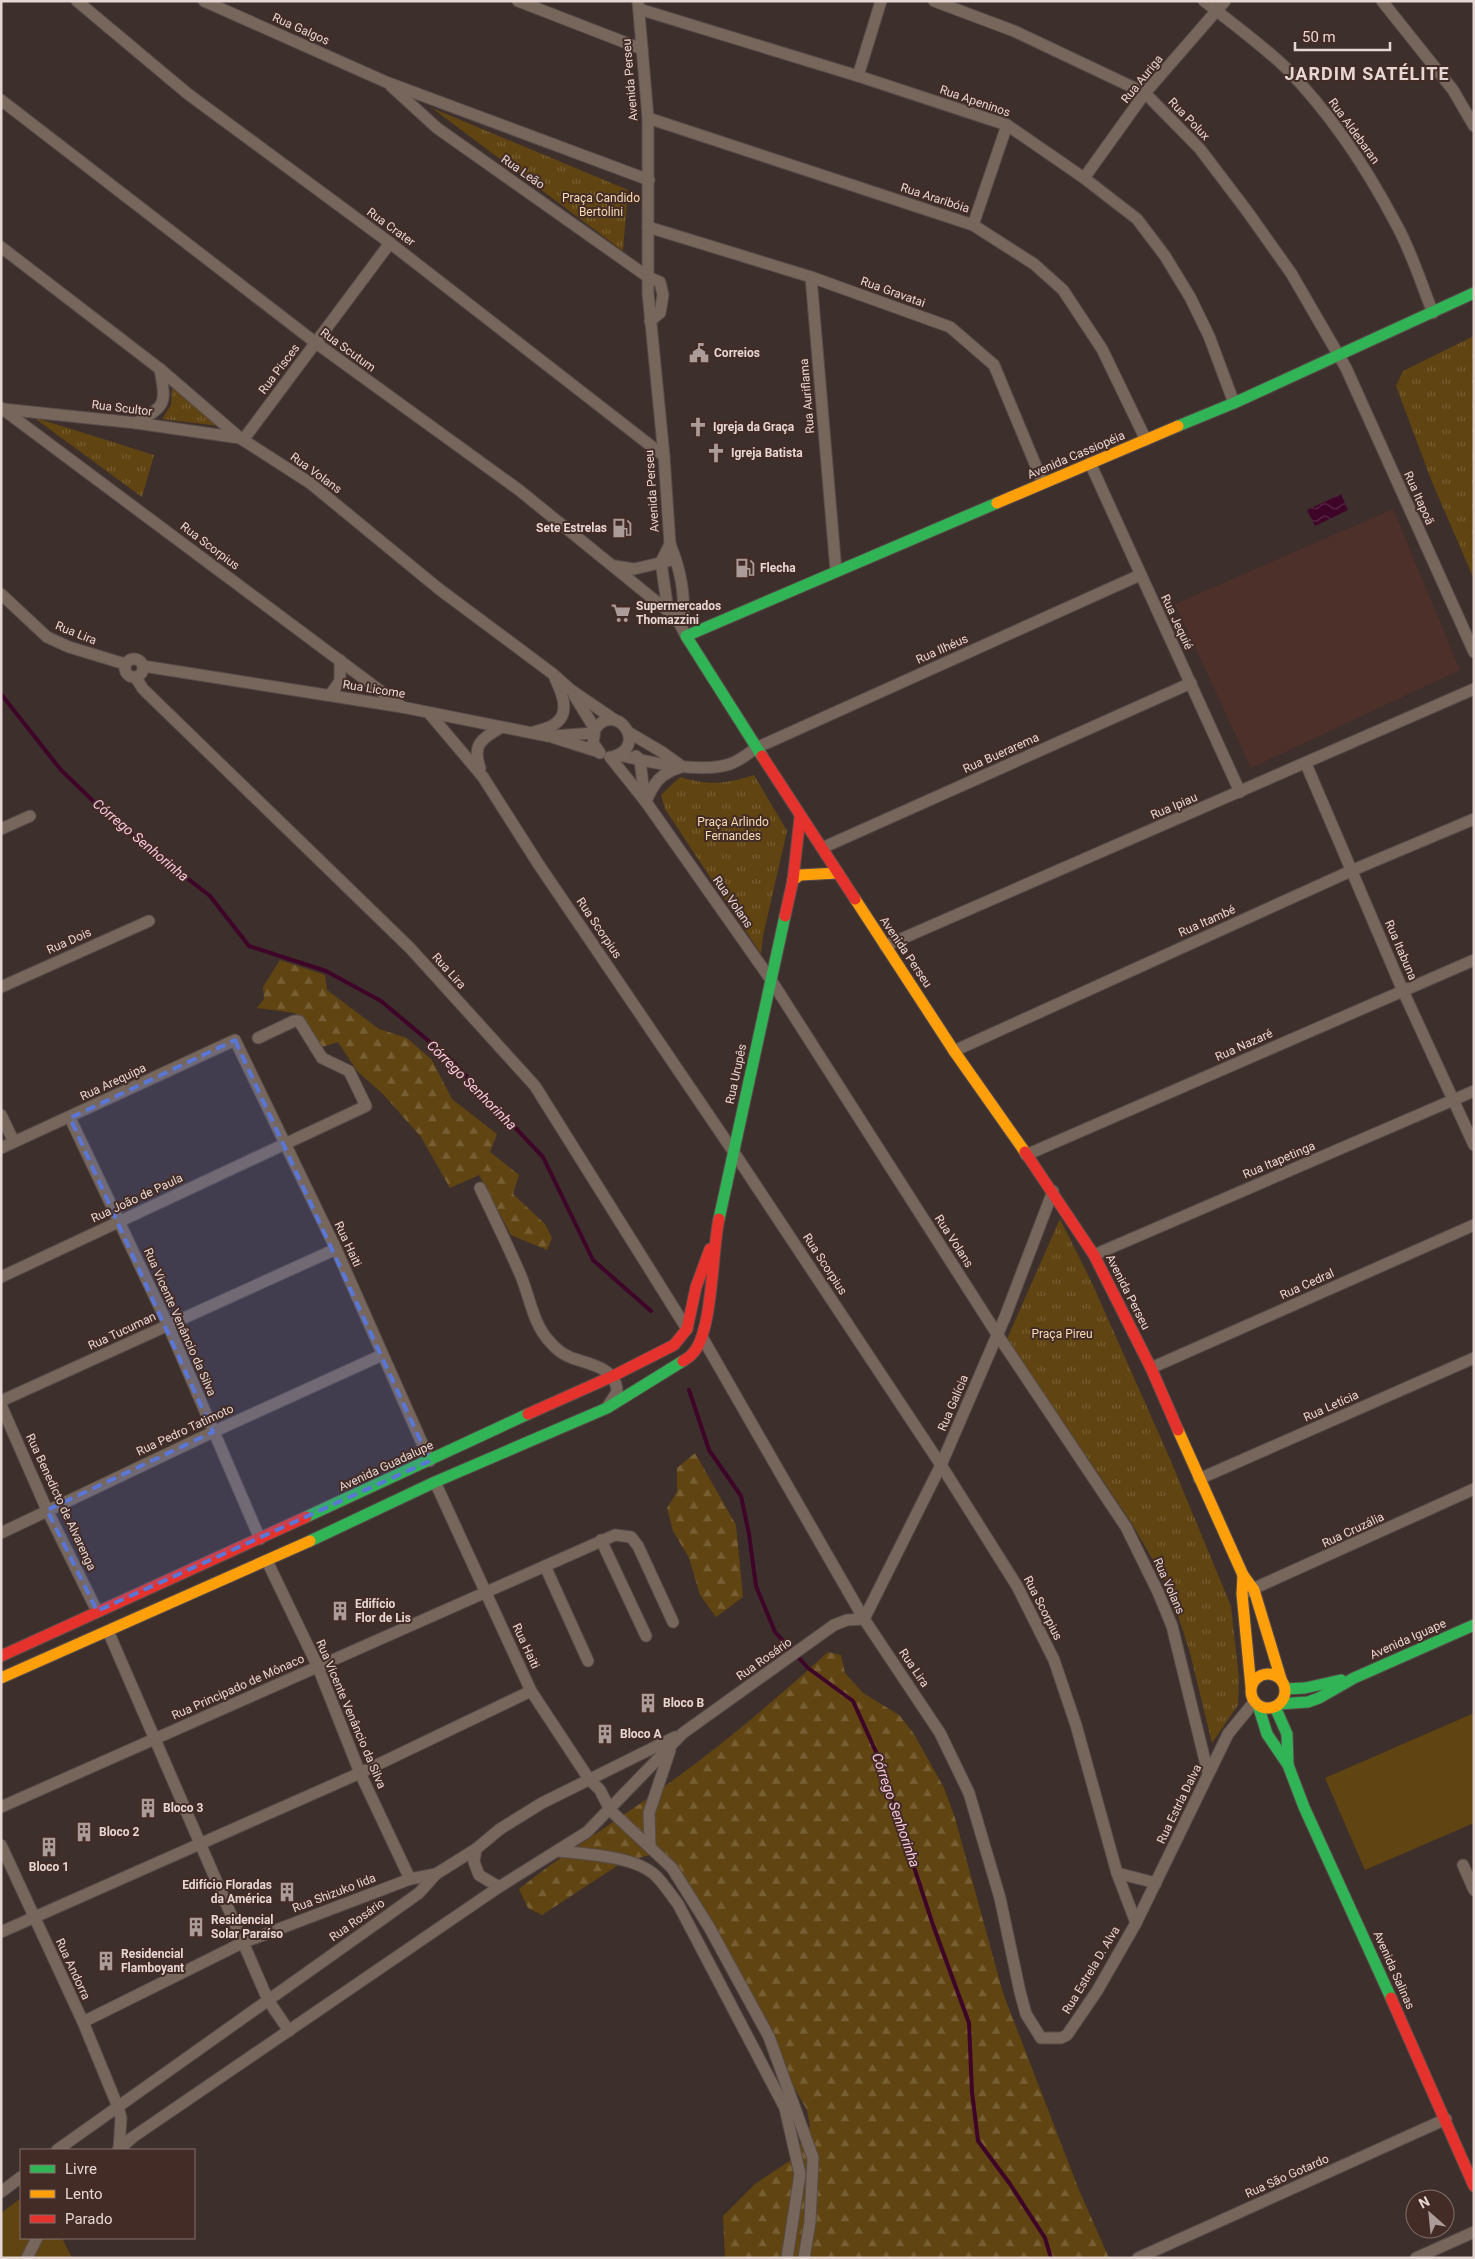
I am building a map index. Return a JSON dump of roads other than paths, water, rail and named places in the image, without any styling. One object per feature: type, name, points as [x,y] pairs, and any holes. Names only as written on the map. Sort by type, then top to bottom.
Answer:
[{"type":"street","name":"Rua Crater","points":[[77,1],[188,94],[390,243],[664,456]]},
{"type":"street","name":"Rua Crater","points":[[90,1],[102,21]]},
{"type":"street","name":"Rua Galgos","points":[[204,1],[386,82]]},
{"type":"street","points":[[518,1],[642,50]]},
{"type":"street","points":[[858,76],[881,1]]},
{"type":"street","name":"Rua Polux","points":[[934,1],[1014,31],[1145,93],[1200,149],[1247,211],[1290,273],[1339,356]]},
{"type":"street","name":"Rua Aldebaran","points":[[1204,1],[1261,46],[1286,69],[1325,113],[1361,163],[1396,224],[1434,313]]},
{"type":"street","name":"Rua Auriga","points":[[1084,178],[1145,93],[1218,12],[1225,1]]},
{"type":"street","points":[[1382,1],[1453,90],[1474,126]]},
{"type":"street","name":"Avenida Perseu","points":[[638,5],[648,118],[648,277],[660,282],[663,295],[660,313],[650,321],[664,456],[670,544],[661,562]]},
{"type":"street","name":"Rua Apeninos","points":[[638,5],[1007,125],[1084,178],[1137,219],[1165,256],[1190,297],[1209,336],[1234,403]]},
{"type":"street","points":[[386,82],[649,180]]},
{"type":"street","name":"Rua Leão","points":[[386,82],[437,128],[648,277]]},
{"type":"street","name":"Rua Scutum","points":[[1,100],[316,343],[519,490],[668,611]]},
{"type":"street","name":"Rua Araribóia","points":[[648,118],[973,225],[1034,264],[1063,290],[1102,349],[1146,440]]},
{"type":"street","points":[[973,225],[1007,125]]},
{"type":"street","name":"Rua Gravatai","points":[[648,227],[811,277],[950,327],[994,365],[1043,483]]},
{"type":"street","name":"Rua Pisces","points":[[241,439],[316,343],[390,243]]},
{"type":"street","name":"Rua Volans","points":[[1,247],[160,369],[241,439],[310,483],[439,589],[553,674],[571,690],[615,720]]},
{"type":"street","name":"Rua Auriflama","points":[[811,277],[836,571]]},
{"type":"street","name":"Avenida Cassiopéia","points":[[686,636],[1234,403],[1434,313],[1474,293]]},
{"type":"street","name":"Rua Itapoã","points":[[1339,356],[1474,652]]},
{"type":"street","points":[[136,423],[158,411],[164,395],[160,369]]},
{"type":"street","name":"Rua Scultor","points":[[1,408],[136,423],[241,439]]},
{"type":"street","name":"Rua Scorpius","points":[[1,408],[402,707]]},
{"type":"street","name":"Rua Jequié","points":[[1090,463],[1240,792]]},
{"type":"street","points":[[670,544],[676,560],[683,608],[680,624]]},
{"type":"street","points":[[614,566],[634,570],[661,562],[676,560]]},
{"type":"street","points":[[661,562],[668,611],[683,608]]},
{"type":"street","name":"Rua Ilhéus","points":[[756,748],[1140,575]]},
{"type":"street","name":"Rua Lira","points":[[1,594],[47,636],[69,647],[125,664]]},
{"type":"street","name":"Avenida Perseu","points":[[668,611],[680,624],[800,817],[954,1051],[1094,1255],[1152,1368],[1199,1479],[1243,1575],[1254,1590],[1283,1684]]},
{"type":"street","points":[[136,659],[143,666],[142,672],[136,678],[127,676],[124,670],[125,664],[130,660],[136,659]]},
{"type":"street","points":[[330,696],[340,681],[340,660]]},
{"type":"street","name":"Rua Licome","points":[[143,666],[402,707],[552,737],[599,752]]},
{"type":"street","points":[[532,733],[556,724],[564,713],[563,695],[553,674]]},
{"type":"street","name":"Rua Lira","points":[[136,678],[143,689],[410,948],[535,1086],[687,1329]]},
{"type":"street","name":"Rua Buerarema","points":[[822,848],[1191,682]]},
{"type":"street","name":"Rua Ipiau","points":[[885,946],[1306,764],[1474,689]]},
{"type":"street","points":[[571,690],[594,731],[593,744],[599,752],[681,766],[721,767],[732,764],[756,748]]},
{"type":"street","name":"Rua Scorpius","points":[[429,713],[482,777],[544,873],[733,1150],[941,1465],[1018,1586],[1054,1660],[1076,1724],[1117,1873],[1136,1922]]},
{"type":"street","points":[[552,737],[594,731],[602,722],[615,720],[621,722],[628,732],[662,752],[681,766]]},
{"type":"street","points":[[482,777],[475,755],[479,743],[500,728]]},
{"type":"street","points":[[628,732],[628,745],[640,760],[646,802]]},
{"type":"street","points":[[614,756],[628,745]]},
{"type":"street","name":"Rua Volans","points":[[614,756],[771,980],[998,1334],[1126,1527],[1158,1592],[1172,1626],[1208,1773]]},
{"type":"street","name":"Rua Itabuna","points":[[1306,764],[1404,991],[1474,1145]]},
{"type":"street","points":[[646,802],[655,782],[668,771],[681,766]]},
{"type":"street","points":[[1,829],[30,816]]},
{"type":"street","name":"Rua Urupês","points":[[702,1337],[712,1286],[715,1236],[793,880],[800,817]]},
{"type":"street","name":"Rua Itambé","points":[[954,1051],[1353,870],[1474,819]]},
{"type":"street","points":[[793,880],[800,875],[838,873]]},
{"type":"street","name":"Rua Dois","points":[[1,987],[149,920]]},
{"type":"street","name":"Rua Nazaré","points":[[1026,1155],[1474,960]]},
{"type":"street","name":"Rua João de Paula","points":[[1,1277],[363,1108],[366,1104],[349,1071],[322,1058],[299,1021],[294,1021],[258,1038]]},
{"type":"street","name":"Rua Haiti","points":[[235,1040],[336,1249],[430,1461]]},
{"type":"street","name":"Rua Arequipa","points":[[1,1148],[70,1118],[235,1040]]},
{"type":"street","name":"Rua Itapetinga","points":[[1094,1255],[1474,1091]]},
{"type":"street","points":[[1,1115],[14,1142]]},
{"type":"street","name":"Rua Vicente Venâncio da Silva","points":[[70,1118],[168,1325],[260,1539]]},
{"type":"street","points":[[480,1188],[521,1276],[540,1330],[551,1344],[570,1358],[595,1365],[612,1376],[618,1392],[607,1408]]},
{"type":"street","name":"Rua Galícia","points":[[864,1619],[941,1465],[998,1334],[1052,1192]]},
{"type":"street","name":"Rua Cedral","points":[[1152,1368],[1474,1225]]},
{"type":"street","points":[[687,1329],[696,1287],[715,1236]]},
{"type":"street","name":"Rua Tucuman","points":[[1,1401],[336,1249]]},
{"type":"street","name":"Avenida Guadalupe","points":[[1,1656],[260,1539],[612,1376],[674,1345],[687,1329]]},
{"type":"street","points":[[1,1678],[267,1561],[435,1482],[607,1408],[693,1354],[702,1337]]},
{"type":"street","name":"Rua Lira","points":[[702,1337],[864,1619],[940,1733],[970,1793],[1000,1898],[1026,2014],[1041,2038]]},
{"type":"street","name":"Rua Pedro Tatimoto","points":[[1,1533],[213,1432],[382,1355]]},
{"type":"street","name":"Rua Letícia","points":[[1199,1479],[1474,1358]]},
{"type":"street","name":"Rua Benedicto de Alvarenga","points":[[1,1405],[47,1510],[97,1611]]},
{"type":"street","name":"Rua Haiti","points":[[435,1482],[531,1691],[589,1779],[600,1790],[610,1810]]},
{"type":"street","name":"Rua Cruzália","points":[[1242,1594],[1474,1489]]},
{"type":"street","name":"Rua Principado de Mônaco","points":[[1,1806],[615,1535],[630,1537],[638,1546],[673,1622]]},
{"type":"street","points":[[601,1540],[646,1636]]},
{"type":"street","name":"Rua Vicente Venâncio da Silva","points":[[267,1561],[318,1667],[360,1773],[410,1880]]},
{"type":"street","points":[[545,1566],[588,1661]]},
{"type":"street","name":"Avenida Perseu","points":[[1243,1575],[1242,1594],[1251,1686]]},
{"type":"street","name":"Rua Rosário","points":[[58,2149],[418,1893],[436,1874],[476,1849],[500,1829],[525,1813],[589,1779],[683,1733],[834,1625],[854,1618],[864,1619]]},
{"type":"street","name":"Avenida Iguape","points":[[1277,1706],[1308,1702],[1354,1678],[1474,1625]]},
{"type":"street","points":[[108,1631],[242,1943],[268,2000],[290,2031]]},
{"type":"street","points":[[1272,1674],[1283,1684],[1283,1700],[1277,1706],[1269,1708],[1256,1704],[1250,1692],[1251,1686],[1261,1675],[1272,1674]]},
{"type":"street","name":"Avenida Iguape","points":[[1283,1684],[1305,1688],[1354,1678]]},
{"type":"street","points":[[1,1932],[360,1773],[531,1691]]},
{"type":"street","name":"Rua Estrla Dalva","points":[[1136,1922],[1228,1734],[1256,1704]]},
{"type":"street","name":"Avenida Salinas","points":[[1256,1704],[1267,1734],[1288,1765],[1304,1807],[1446,2119],[1474,2186]]},
{"type":"street","name":"Avenida Salinas","points":[[1277,1706],[1287,1734],[1288,1765]]},
{"type":"street","name":"Rua Rosário","points":[[119,2149],[133,2137],[499,1887],[586,1832],[610,1810],[683,1733]]},
{"type":"street","points":[[650,1845],[649,1813],[671,1746]]},
{"type":"street","points":[[610,1810],[650,1845],[672,1868],[709,1927],[769,2037],[813,2158],[810,2222],[804,2258]]},
{"type":"street","name":"Rua Andorra","points":[[1,1845],[33,1918],[83,2022],[118,2107],[121,2118],[118,2149]]},
{"type":"street","points":[[476,1849],[474,1862],[478,1875],[499,1887]]},
{"type":"street","points":[[558,1851],[608,1856],[635,1864],[656,1875],[678,1904],[785,2108],[800,2174],[787,2258]]},
{"type":"street","points":[[1463,1865],[1474,1890]]},
{"type":"street","points":[[1117,1873],[1156,1883]]},
{"type":"street","name":"Rua Shizuko Iida","points":[[83,2022],[242,1943],[410,1880],[436,1874]]},
{"type":"street","name":"Rua Estrela D. Alva","points":[[1041,2038],[1061,2038],[1067,2035],[1097,1991],[1136,1922]]},
{"type":"street","name":"Rua São Gotardo","points":[[1138,2258],[1446,2119]]},
{"type":"street","points":[[1,2192],[20,2178]]},
{"type":"street","points":[[1416,2258],[1474,2232]]},
{"type":"street","points":[[27,2258],[36,2239]]},
{"type":"water","points":[[1341,494],[1348,510],[1315,526],[1307,510]]},
{"type":"waterway","name":"Córrego Senhorinha","points":[[1,694],[61,770],[113,820],[210,896],[249,946],[326,971],[381,1001],[449,1058],[543,1157],[593,1260],[651,1311]]},
{"type":"waterway","name":"Córrego Senhorinha","points":[[689,1390],[709,1450],[741,1496],[749,1534],[756,1586],[775,1632],[808,1668],[853,1701],[877,1754],[933,1925],[969,2023],[972,2092],[978,2141],[1010,2184],[1045,2238],[1051,2258]]},
{"type":"place","name":"Correios","points":[[699,353]]},
{"type":"place","name":"Igreja da Graça","points":[[698,427]]},
{"type":"place","name":"Igreja Batista","points":[[716,453]]},
{"type":"place","name":"Sete Estrelas","points":[[622,528]]},
{"type":"place","name":"Flecha","points":[[745,568]]},
{"type":"place","name":"Supermercados Thomazzini","points":[[621,613]]},
{"type":"place","name":"Edifício Flor de Lis","points":[[340,1611]]},
{"type":"place","name":"Bloco B","points":[[648,1703]]},
{"type":"place","name":"Bloco A","points":[[605,1734]]},
{"type":"place","name":"Bloco 3","points":[[148,1808]]},
{"type":"place","name":"Bloco 2","points":[[84,1832]]},
{"type":"place","name":"Bloco 1","points":[[49,1847]]},
{"type":"place","name":"Edifício Floradas da América","points":[[287,1892]]},
{"type":"place","name":"Residencial Solar Paraíso","points":[[196,1927]]},
{"type":"place","name":"Residencial Flamboyant","points":[[106,1961]]},
{"type":"district","name":"JARDIM SATÉLITE","points":[[1367,73]]},
{"type":"park label","name":"Praça Candido Bertolini","points":[[601,205]]},
{"type":"park label","name":"Praça Arlindo Fernandes","points":[[733,829]]},
{"type":"park label","name":"Praça Pireu","points":[[1062,1334]]}]
